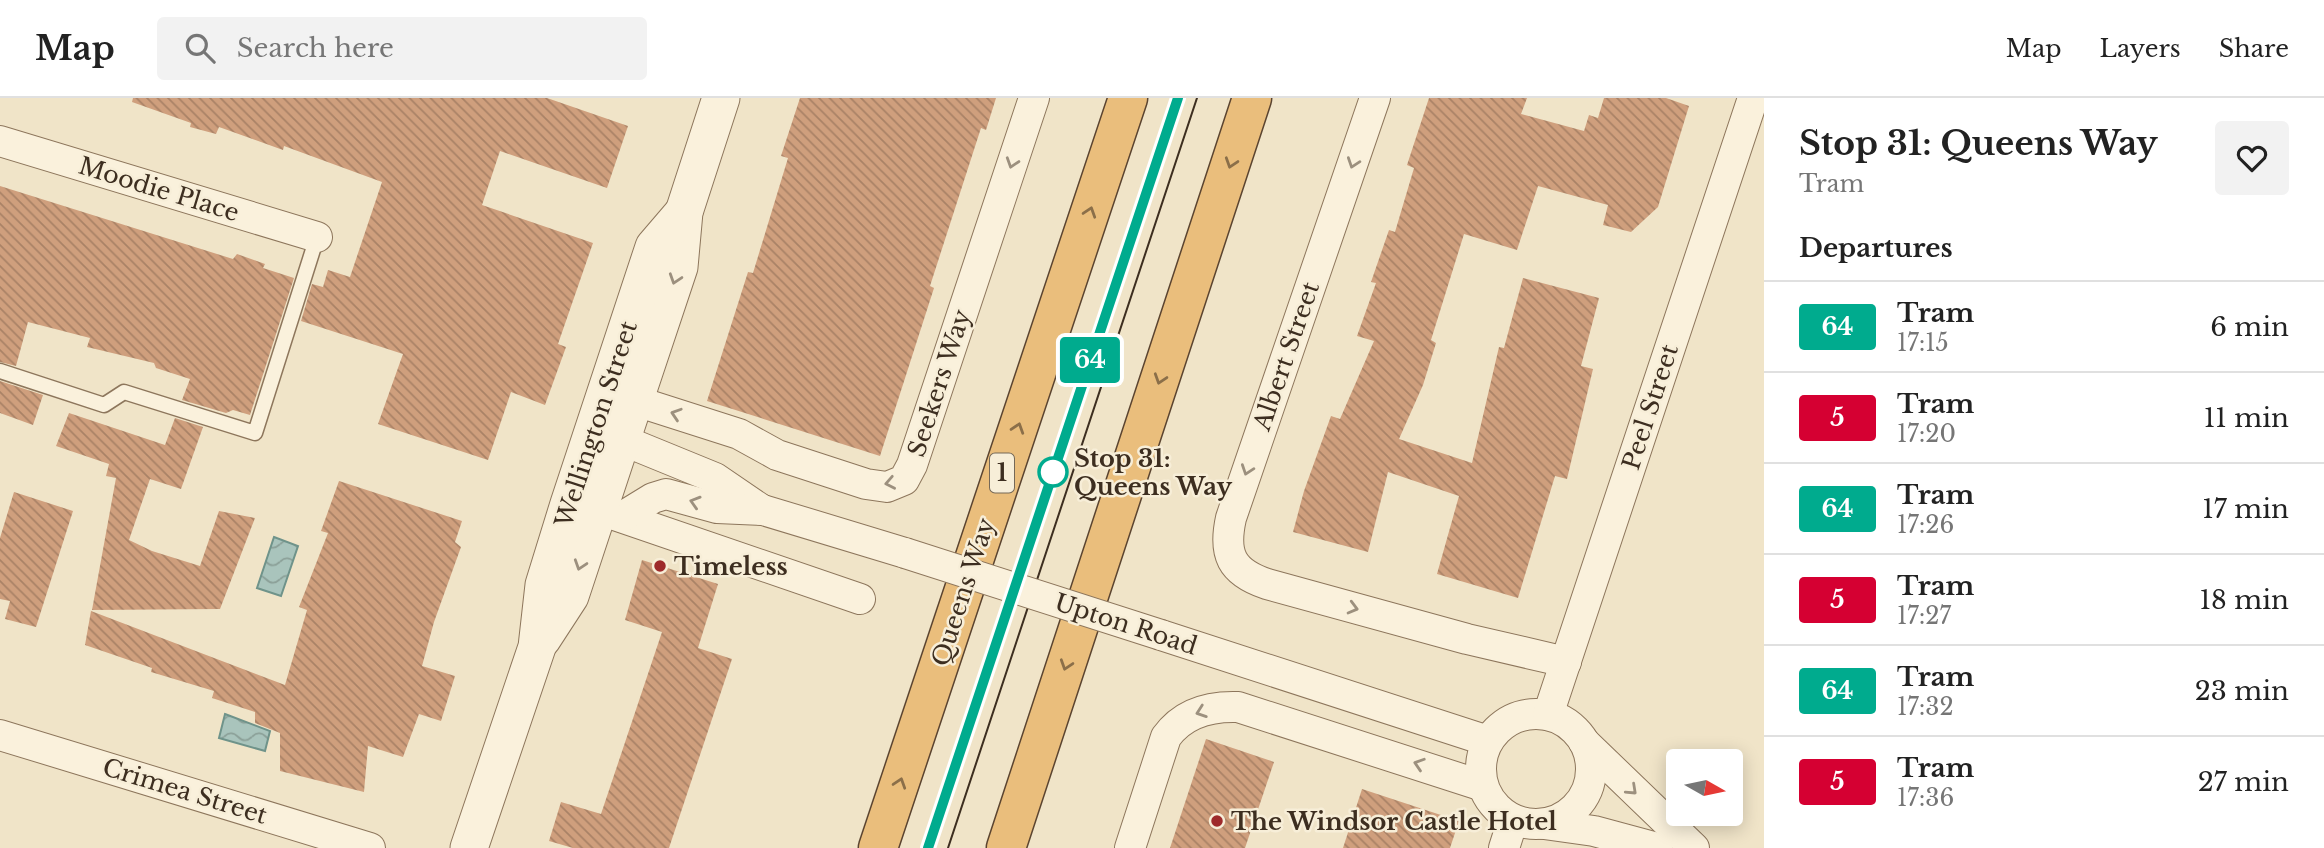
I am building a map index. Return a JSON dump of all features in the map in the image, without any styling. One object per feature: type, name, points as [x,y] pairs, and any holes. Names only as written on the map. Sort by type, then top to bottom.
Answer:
[{"type":"highway","name":"Queens Way","points":[[878,848],[1128,98]]},
{"type":"highway","points":[[1006,848],[1252,98]]},
{"type":"street","name":"Wellington Street","points":[[537,647],[570,596],[610,513],[622,440],[679,267],[684,212],[721,98]]},
{"type":"street","name":"Seekers Way","points":[[635,399],[738,434],[777,455],[866,484],[887,486],[904,480],[912,465],[1034,98]]},
{"type":"street","name":"Albert Street","points":[[1375,98],[1231,519],[1226,542],[1231,560],[1249,578],[1267,584],[1566,662]]},
{"type":"street","name":"Peel Street","points":[[1548,715],[1753,98]]},
{"type":"street","name":"Moodie Place","points":[[0,141],[317,237]]},
{"type":"street","name":"Wellington Street","points":[[470,848],[537,647],[544,585],[654,247],[684,212]]},
{"type":"street","points":[[614,369],[623,387],[635,399]]},
{"type":"street","name":"Upton Road","points":[[622,440],[715,478],[763,510]]},
{"type":"street","name":"Upton Road","points":[[610,513],[661,495],[716,508],[763,510],[905,553],[1488,741]]},
{"type":"street","points":[[610,513],[860,599]]},
{"type":"street","points":[[1130,848],[1166,737],[1174,726],[1185,718],[1219,706],[1238,707],[1483,786]]},
{"type":"street","points":[[1657,848],[1594,831],[1513,820],[1494,807],[1483,786],[1480,771],[1488,741],[1495,732],[1514,718],[1536,714],[1548,715],[1562,721],[1694,848]]},
{"type":"street","name":"Crimea Street","points":[[0,735],[370,848]]},
{"type":"street","points":[[1544,824],[1568,813],[1585,793],[1591,767],[1584,742]]},
{"type":"street","points":[[1504,848],[1513,820]]},
{"type":"lane","points":[[0,371],[104,405],[124,392],[256,433],[317,237]]},
{"type":"water","points":[[274,537],[298,546],[281,596],[257,588]]},
{"type":"water","points":[[225,714],[270,731],[265,751],[219,738]]},
{"type":"building","points":[[133,98],[547,98],[628,126],[607,188],[500,151],[482,205],[593,243],[558,344],[566,347],[545,405],[511,392],[488,460],[378,424],[403,354],[301,321],[312,284],[323,287],[328,270],[350,277],[382,182],[284,146],[283,150],[219,127],[216,134],[190,127],[191,123],[132,102]]},
{"type":"building","points":[[800,98],[996,98],[986,130],[981,128],[930,286],[934,288],[880,456],[707,401],[748,272],[753,273],[788,158],[781,156]]},
{"type":"building","points":[[1429,98],[1527,98],[1521,114],[1584,131],[1589,115],[1598,118],[1604,98],[1666,98],[1689,106],[1658,207],[1631,232],[1603,225],[1608,205],[1538,186],[1517,250],[1464,234],[1431,340],[1436,343],[1423,385],[1399,439],[1472,463],[1499,347],[1504,348],[1523,278],[1599,298],[1581,366],[1593,369],[1567,479],[1555,476],[1518,598],[1437,574],[1459,496],[1388,472],[1368,552],[1293,532],[1304,491],[1331,416],[1340,419],[1374,341],[1357,336],[1376,283],[1371,282],[1389,230],[1395,232],[1414,168],[1407,165]]},
{"type":"building","points":[[0,186],[233,259],[237,254],[265,264],[263,268],[294,278],[250,415],[233,410],[226,413],[182,400],[190,379],[156,368],[154,363],[87,347],[90,338],[28,322],[16,366],[0,362]]},
{"type":"building","points":[[0,381],[43,395],[33,425],[0,413]]},
{"type":"building","points":[[69,413],[165,445],[175,418],[203,427],[181,489],[150,479],[129,540],[152,551],[200,566],[219,511],[255,518],[220,609],[92,610],[116,478],[106,476],[109,464],[56,446]]},
{"type":"building","points":[[339,481],[462,521],[455,542],[461,547],[434,622],[422,666],[455,676],[441,721],[419,714],[403,757],[368,746],[364,792],[280,771],[280,733],[255,723],[255,712],[212,698],[214,691],[151,672],[152,668],[85,645],[91,611],[285,685],[307,610],[299,607],[328,533],[321,531]]},
{"type":"building","points":[[14,492],[73,511],[36,627],[5,619],[10,601],[0,599],[0,538]]},
{"type":"building","points":[[642,560],[718,584],[698,648],[732,659],[669,848],[573,848],[549,841],[561,802],[601,814],[662,632],[625,620]]},
{"type":"building","points":[[1206,739],[1274,762],[1245,848],[1170,848]]},
{"type":"building","points":[[1362,789],[1459,821],[1450,848],[1343,848]]},
{"type":"tram line","points":[[928,848],[1178,98]]},
{"type":"tram line","name":"64","points":[[928,848],[1178,98]]},
{"type":"tram line","points":[[948,848],[1197,98]]},
{"type":"place","name":"Stop 31: Queens Way","points":[[1053,472]]},
{"type":"place","name":"Timeless","points":[[660,566]]},
{"type":"place","name":"The Windsor Castle Hotel","points":[[1217,821]]}]
